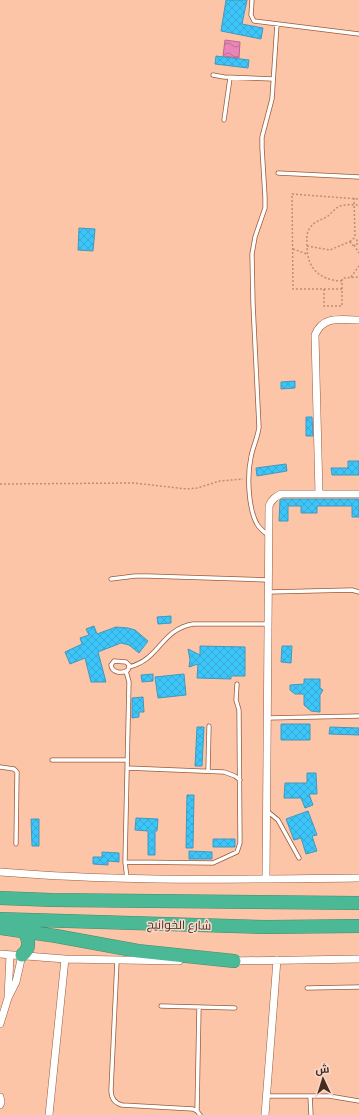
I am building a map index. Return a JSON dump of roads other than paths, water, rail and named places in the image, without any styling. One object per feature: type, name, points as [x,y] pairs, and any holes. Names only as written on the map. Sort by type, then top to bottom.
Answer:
[{"type":"highway","name":"شارع الخوانيج","points":[[0,898],[52,900],[359,903]]},
{"type":"highway","name":"شارع الخوانيج","points":[[0,919],[266,927],[359,926]]},
{"type":"highway","points":[[0,928],[24,930],[138,952],[234,961]]},
{"type":"highway","points":[[16,955],[26,952],[28,947],[29,942],[24,930]]},
{"type":"street","points":[[319,494],[315,335],[317,328],[322,323],[330,320],[359,320]]},
{"type":"street","points":[[266,879],[269,506],[271,500],[275,496],[281,494],[359,494]]},
{"type":"street","points":[[0,872],[127,879],[359,878]]},
{"type":"street","points":[[0,954],[117,961],[359,959]]},
{"type":"street","points":[[8,998],[16,982],[16,955]]},
{"type":"street","points":[[0,1024],[8,998],[16,955]]},
{"type":"street","points":[[49,1115],[65,959]]},
{"type":"street","points":[[265,1115],[276,960]]},
{"type":"street","points":[[0,1097],[0,1105]]},
{"type":"lane","points":[[252,0],[252,20],[359,34]]},
{"type":"lane","points":[[268,535],[262,530],[254,516],[250,497],[250,460],[259,427],[252,304],[252,254],[254,241],[264,208],[265,197],[262,137],[270,109],[277,24]]},
{"type":"lane","points":[[213,75],[230,78],[273,79]]},
{"type":"lane","points":[[224,120],[230,78]]},
{"type":"lane","points":[[278,173],[359,177]]},
{"type":"lane","points":[[111,579],[129,576],[148,576],[268,580]]},
{"type":"lane","points":[[268,592],[352,590],[359,592]]},
{"type":"lane","points":[[126,671],[129,667],[137,665],[150,658],[169,635],[176,629],[184,626],[197,624],[267,624]]},
{"type":"lane","points":[[126,671],[114,671],[111,667],[112,663],[117,661],[126,662],[129,667]]},
{"type":"lane","points":[[126,671],[129,678],[125,862],[127,879]]},
{"type":"lane","points":[[125,862],[213,863],[237,852],[240,843],[240,780],[239,710],[236,700],[237,684]]},
{"type":"lane","points":[[267,718],[359,716]]},
{"type":"lane","points":[[208,771],[209,726]]},
{"type":"lane","points":[[52,760],[127,760]]},
{"type":"lane","points":[[0,767],[14,769],[17,772],[16,844]]},
{"type":"lane","points":[[127,768],[208,771],[229,774],[240,780]]},
{"type":"lane","points":[[266,810],[278,820],[299,858]]},
{"type":"lane","points":[[117,961],[111,1090],[112,1098],[115,1102],[122,1105],[193,1109],[200,1115]]},
{"type":"lane","points":[[308,988],[359,987]]},
{"type":"lane","points":[[161,1006],[235,1008]]},
{"type":"lane","points":[[197,1111],[199,1007]]},
{"type":"lane","points":[[267,1096],[329,1096],[359,1101]]},
{"type":"lane","points":[[310,1096],[311,1115]]},
{"type":"water","points":[[225,40],[240,42],[239,58],[223,56]]}]
